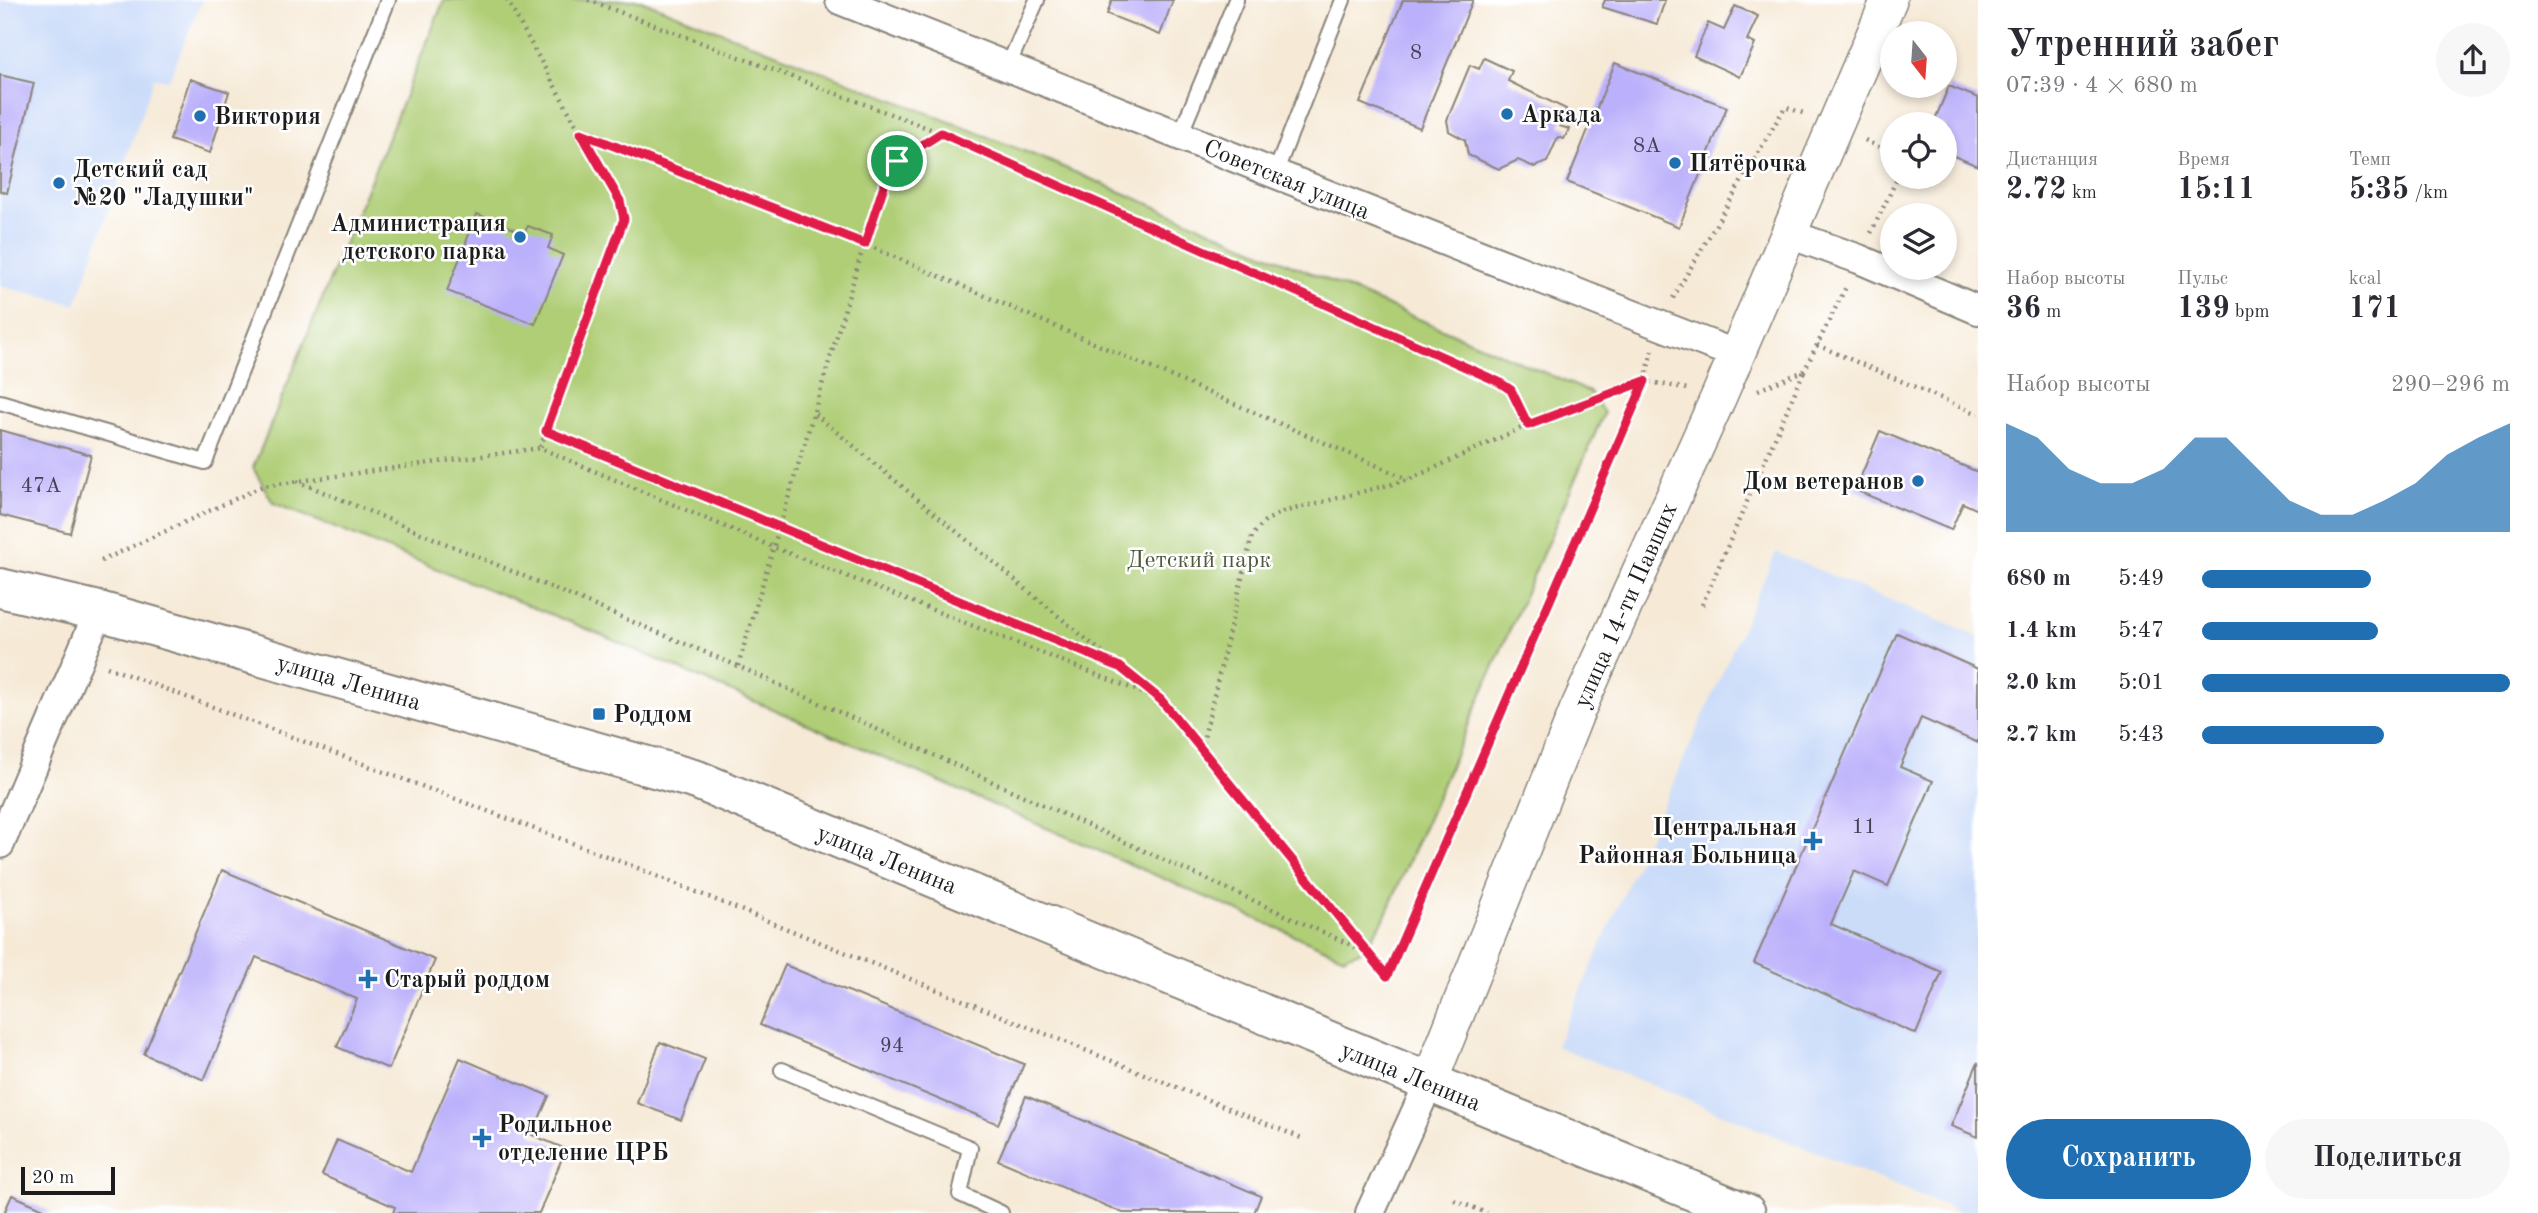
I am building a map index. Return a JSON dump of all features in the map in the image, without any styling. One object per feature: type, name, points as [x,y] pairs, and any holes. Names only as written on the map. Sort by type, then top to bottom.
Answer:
[{"type":"main road","name":"улица Ленина","points":[[0,588],[99,611],[697,780],[1746,1213]]},
{"type":"street","name":"Советская улица","points":[[840,0],[1180,135],[1274,176],[1735,354]]},
{"type":"street","name":"улица 14-ти Павших","points":[[1370,1213],[1429,1083],[1577,711],[1719,396],[1889,0]]},
{"type":"street","points":[[1789,234],[1859,259],[1978,310]]},
{"type":"street","points":[[0,844],[99,611]]},
{"type":"lane","points":[[0,402],[205,462],[388,0]]},
{"type":"lane","points":[[1008,66],[1037,0]]},
{"type":"lane","points":[[1180,135],[1236,0]]},
{"type":"lane","points":[[1274,176],[1343,0]]},
{"type":"lane","points":[[782,1070],[970,1148],[960,1194],[1001,1213]]},
{"type":"path","points":[[507,0],[620,201],[624,219],[540,449]]},
{"type":"path","points":[[588,0],[941,133],[1499,382],[1511,390],[1528,425]]},
{"type":"path","points":[[816,414],[1161,700],[1387,976],[1645,381],[1658,325],[1785,107],[1836,125],[1880,148]]},
{"type":"path","points":[[581,133],[865,244],[1409,480]]},
{"type":"path","points":[[738,666],[889,170],[897,161],[941,133]]},
{"type":"path","points":[[1702,605],[1804,371],[1892,189]]},
{"type":"path","points":[[1817,345],[1978,414]]},
{"type":"path","points":[[1201,750],[1252,536],[1265,521],[1283,512],[1409,480],[1528,425],[1645,381],[1719,396],[1743,396],[1804,371]]},
{"type":"path","points":[[546,431],[1120,667]]},
{"type":"path","points":[[101,561],[263,486],[540,449],[773,547],[1161,700]]},
{"type":"path","points":[[295,480],[738,666],[1363,950]]},
{"type":"path","points":[[79,656],[630,865],[1304,1139]]},
{"type":"path","points":[[1454,1200],[1487,1213]]},
{"type":"shaded area","name":"Детский сад №20 \"Ладушки\"","points":[[0,0],[202,0],[169,80],[154,78],[76,305],[0,286]]},
{"type":"shaded area","name":"Центральная Районная Больница","points":[[1776,552],[1978,637],[1978,1213],[1963,1213],[1556,1046]]},
{"type":"green space","name":"Детский парк","points":[[444,0],[641,0],[1044,159],[1590,392],[1604,413],[1383,921],[1363,950],[1344,957],[592,631],[273,503],[253,468]]},
{"type":"building","points":[[1112,0],[1173,0],[1160,35],[1107,14]]},
{"type":"building","points":[[1403,0],[1473,0],[1420,128],[1360,103]]},
{"type":"building","points":[[1605,0],[1665,0],[1657,24],[1602,7]]},
{"type":"building","points":[[1735,6],[1758,16],[1747,40],[1755,44],[1740,77],[1694,56],[1708,23],[1724,30]]},
{"type":"building","name":"Аркада","points":[[1484,58],[1512,71],[1508,81],[1566,109],[1560,126],[1569,129],[1564,139],[1558,137],[1547,162],[1534,167],[1518,160],[1499,169],[1468,155],[1465,140],[1449,131],[1447,120],[1470,65],[1479,69]]},
{"type":"building","points":[[1615,63],[1727,107],[1679,227],[1567,182]]},
{"type":"building","points":[[0,75],[34,83],[7,193],[0,191]]},
{"type":"building","name":"Виктория","points":[[190,79],[229,92],[210,153],[170,140]]},
{"type":"building","points":[[1957,89],[1978,98],[1978,166],[1957,157],[1957,112],[1938,112],[1944,98],[1957,98]]},
{"type":"building","points":[[477,214],[524,233],[528,226],[553,235],[548,248],[563,255],[535,324],[447,291]]},
{"type":"building","points":[[0,430],[91,455],[70,533],[0,515]]},
{"type":"building","name":"Дом ветеранов","points":[[1880,431],[1978,472],[1978,510],[1963,503],[1951,530],[1855,490]]},
{"type":"building","points":[[1897,633],[1978,669],[1978,743],[1921,718],[1900,767],[1933,781],[1888,886],[1854,871],[1831,924],[1942,972],[1916,1034],[1754,963]]},
{"type":"building","name":"Старый роддом","points":[[222,870],[435,960],[389,1069],[337,1047],[357,999],[256,957],[204,1080],[144,1054]]},
{"type":"building","points":[[785,965],[1024,1064],[998,1124],[760,1025]]},
{"type":"building","points":[[660,1042],[705,1059],[681,1120],[637,1103]]},
{"type":"building","name":"Родильное отделение ЦРБ","points":[[460,1058],[549,1096],[532,1135],[566,1149],[539,1213],[393,1213],[395,1207],[322,1175],[337,1140],[411,1172]]},
{"type":"building","points":[[1978,1062],[1978,1137],[1951,1126]]},
{"type":"building","points":[[1026,1096],[1261,1196],[1254,1213],[1123,1213],[998,1160]]},
{"type":"building","points":[[12,1195],[53,1213],[4,1213]]},
{"type":"place","name":"Аркада","points":[[1507,114]]},
{"type":"place","name":"Виктория","points":[[200,116]]},
{"type":"place","name":"Пятёрочка","points":[[1675,163]]},
{"type":"place","name":"Детский сад №20 \"Ладушки\"","points":[[59,183]]},
{"type":"place","name":"Администрация детского парка","points":[[520,237]]},
{"type":"place","name":"Дом ветеранов","points":[[1918,481]]},
{"type":"place","name":"Роддом","points":[[599,714]]},
{"type":"place","name":"Центральная Районная Больница","points":[[1813,841]]},
{"type":"place","name":"Старый роддом","points":[[368,979]]},
{"type":"place","name":"Родильное отделение ЦРБ","points":[[482,1138]]},
{"type":"route","points":[[581,133],[865,244],[884,178],[897,161],[941,133],[1499,382],[1511,390],[1528,425],[1645,381],[1387,976],[1161,700],[1120,667],[546,431],[624,219],[620,201],[581,133]]}]
